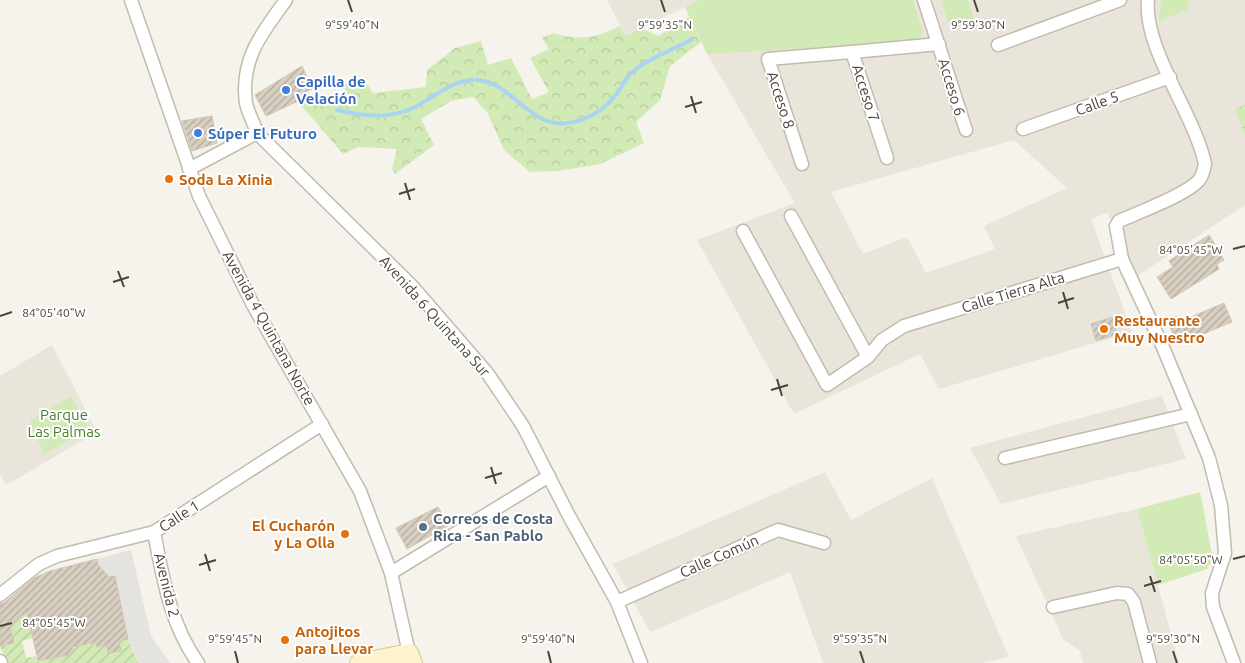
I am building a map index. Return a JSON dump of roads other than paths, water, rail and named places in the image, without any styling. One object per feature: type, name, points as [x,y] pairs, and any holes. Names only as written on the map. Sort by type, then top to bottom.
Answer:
[{"type":"main road","points":[[359,663],[411,658]]},
{"type":"street","name":"Avenida 4 Quintana Norte","points":[[131,0],[199,196],[253,305],[360,491],[391,573],[411,658]]},
{"type":"street","points":[[189,169],[257,133],[246,104],[246,77],[250,55],[263,31],[286,0]]},
{"type":"street","name":"Acceso 6","points":[[924,0],[966,130]]},
{"type":"street","points":[[998,45],[1120,0]]},
{"type":"street","points":[[1148,0],[1147,8],[1153,39],[1203,156],[1203,173],[1195,184],[1166,200],[1119,221],[1116,226],[1122,259],[1209,458],[1221,505],[1225,553],[1212,593],[1213,607],[1234,663]]},
{"type":"street","name":"Acceso 7","points":[[887,158],[852,52],[939,44]]},
{"type":"street","name":"Acceso 8","points":[[802,164],[768,58],[852,52]]},
{"type":"street","name":"Calle 5","points":[[1023,129],[1170,77]]},
{"type":"street","name":"Avenida 6 Quintana Sur","points":[[257,133],[412,286],[488,374],[512,408],[617,602],[641,663]]},
{"type":"street","points":[[791,216],[868,357]]},
{"type":"street","name":"Calle Tierra Alta","points":[[743,231],[827,384],[868,357],[882,340],[904,326],[1122,259]]},
{"type":"street","points":[[1004,458],[1191,414]]},
{"type":"street","name":"Calle 1","points":[[0,595],[38,564],[57,556],[154,532],[322,424]]},
{"type":"street","points":[[391,573],[549,476]]},
{"type":"street","name":"Calle Común","points":[[617,602],[778,530],[824,543]]},
{"type":"street","name":"Avenida 2","points":[[154,532],[171,614],[189,651],[198,663]]},
{"type":"street","points":[[1053,607],[1117,592],[1128,594],[1134,602],[1150,663]]},
{"type":"waterway","points":[[337,110],[376,116],[396,114],[415,107],[451,86],[476,80],[495,85],[544,120],[554,123],[574,122],[601,110],[617,93],[630,74],[639,67],[692,39]]},
{"type":"place","name":"Capilla de Velación","points":[[286,90]]},
{"type":"place","name":"Súper El Futuro","points":[[198,133]]},
{"type":"place","name":"Soda La Xinia","points":[[169,179]]},
{"type":"place","name":"Restaurante Muy Nuestro","points":[[1104,329]]},
{"type":"place","name":"Correos de Costa Rica - San Pablo","points":[[423,527]]},
{"type":"place","name":"El Cucharón y La Olla","points":[[345,534]]},
{"type":"place","name":"Antojitos para Llevar","points":[[285,640]]},
{"type":"park label","name":"Parque Las Palmas","points":[[64,422]]}]
